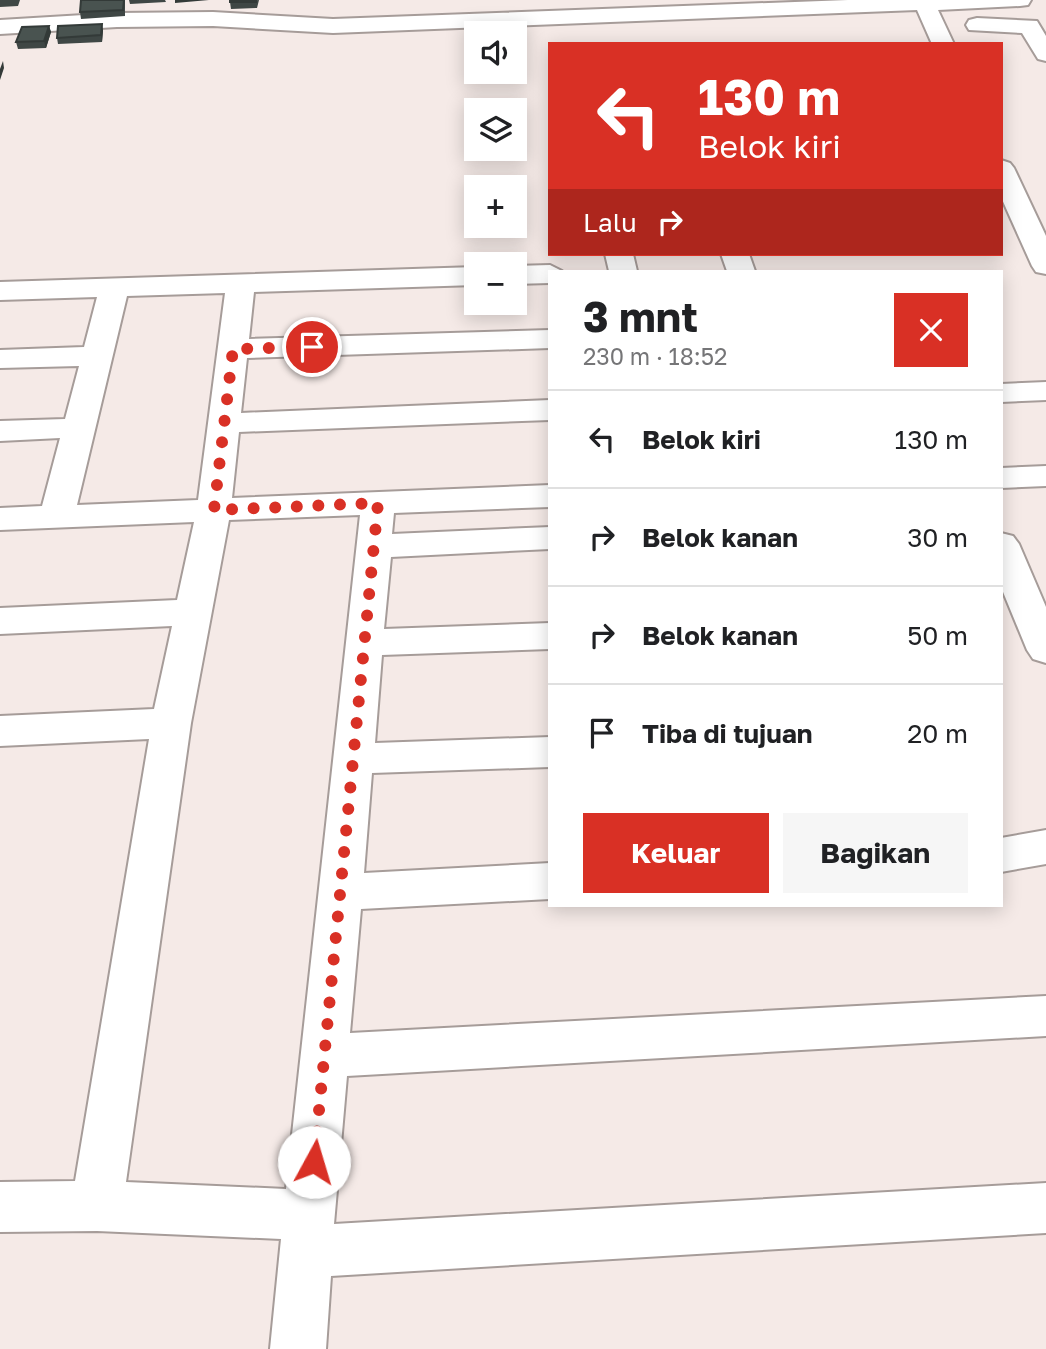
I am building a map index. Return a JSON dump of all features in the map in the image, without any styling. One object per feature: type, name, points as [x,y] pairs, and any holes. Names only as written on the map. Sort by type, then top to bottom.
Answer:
[{"type":"street","points":[[41,24],[51,0]]},
{"type":"street","points":[[291,0],[294,9],[454,4],[454,0]]},
{"type":"street","points":[[0,27],[245,19],[333,26],[847,3],[1020,0]]},
{"type":"street","points":[[924,3],[939,34],[1029,26],[1046,54]]},
{"type":"street","points":[[1003,171],[1034,212],[1046,266]]},
{"type":"street","points":[[527,275],[548,274]]},
{"type":"street","points":[[0,291],[464,276]]},
{"type":"street","points":[[97,1206],[171,723],[214,510],[240,284]]},
{"type":"street","points":[[57,516],[114,288]]},
{"type":"street","points":[[233,349],[548,338]]},
{"type":"street","points":[[0,359],[97,356]]},
{"type":"street","points":[[1003,393],[1046,391]]},
{"type":"street","points":[[224,423],[548,410]]},
{"type":"street","points":[[0,431],[79,428]]},
{"type":"street","points":[[1003,478],[1046,476]]},
{"type":"street","points":[[0,519],[548,496]]},
{"type":"street","points":[[298,1349],[378,503]]},
{"type":"street","points":[[374,546],[548,538]]},
{"type":"street","points":[[1003,549],[1046,650]]},
{"type":"street","points":[[0,621],[193,612]]},
{"type":"street","points":[[365,643],[548,636]]},
{"type":"street","points":[[3,742],[171,723]]},
{"type":"street","points":[[353,759],[548,751]]},
{"type":"street","points":[[1003,855],[1046,847]]},
{"type":"street","points":[[341,892],[548,881]]},
{"type":"street","points":[[325,1056],[1046,1016]]},
{"type":"street","points":[[0,1207],[97,1206],[308,1233],[1046,1208]]},
{"type":"building","points":[[81,0],[124,0],[123,10],[80,12]]},
{"type":"building","points":[[256,0],[256,2],[230,2]]},
{"type":"building","points":[[102,24],[101,35],[57,38],[58,26]]},
{"type":"building","points":[[49,26],[44,41],[16,42],[22,27]]},
{"type":"route","points":[[312,347],[233,349],[214,510],[378,503],[314,1162]]}]
